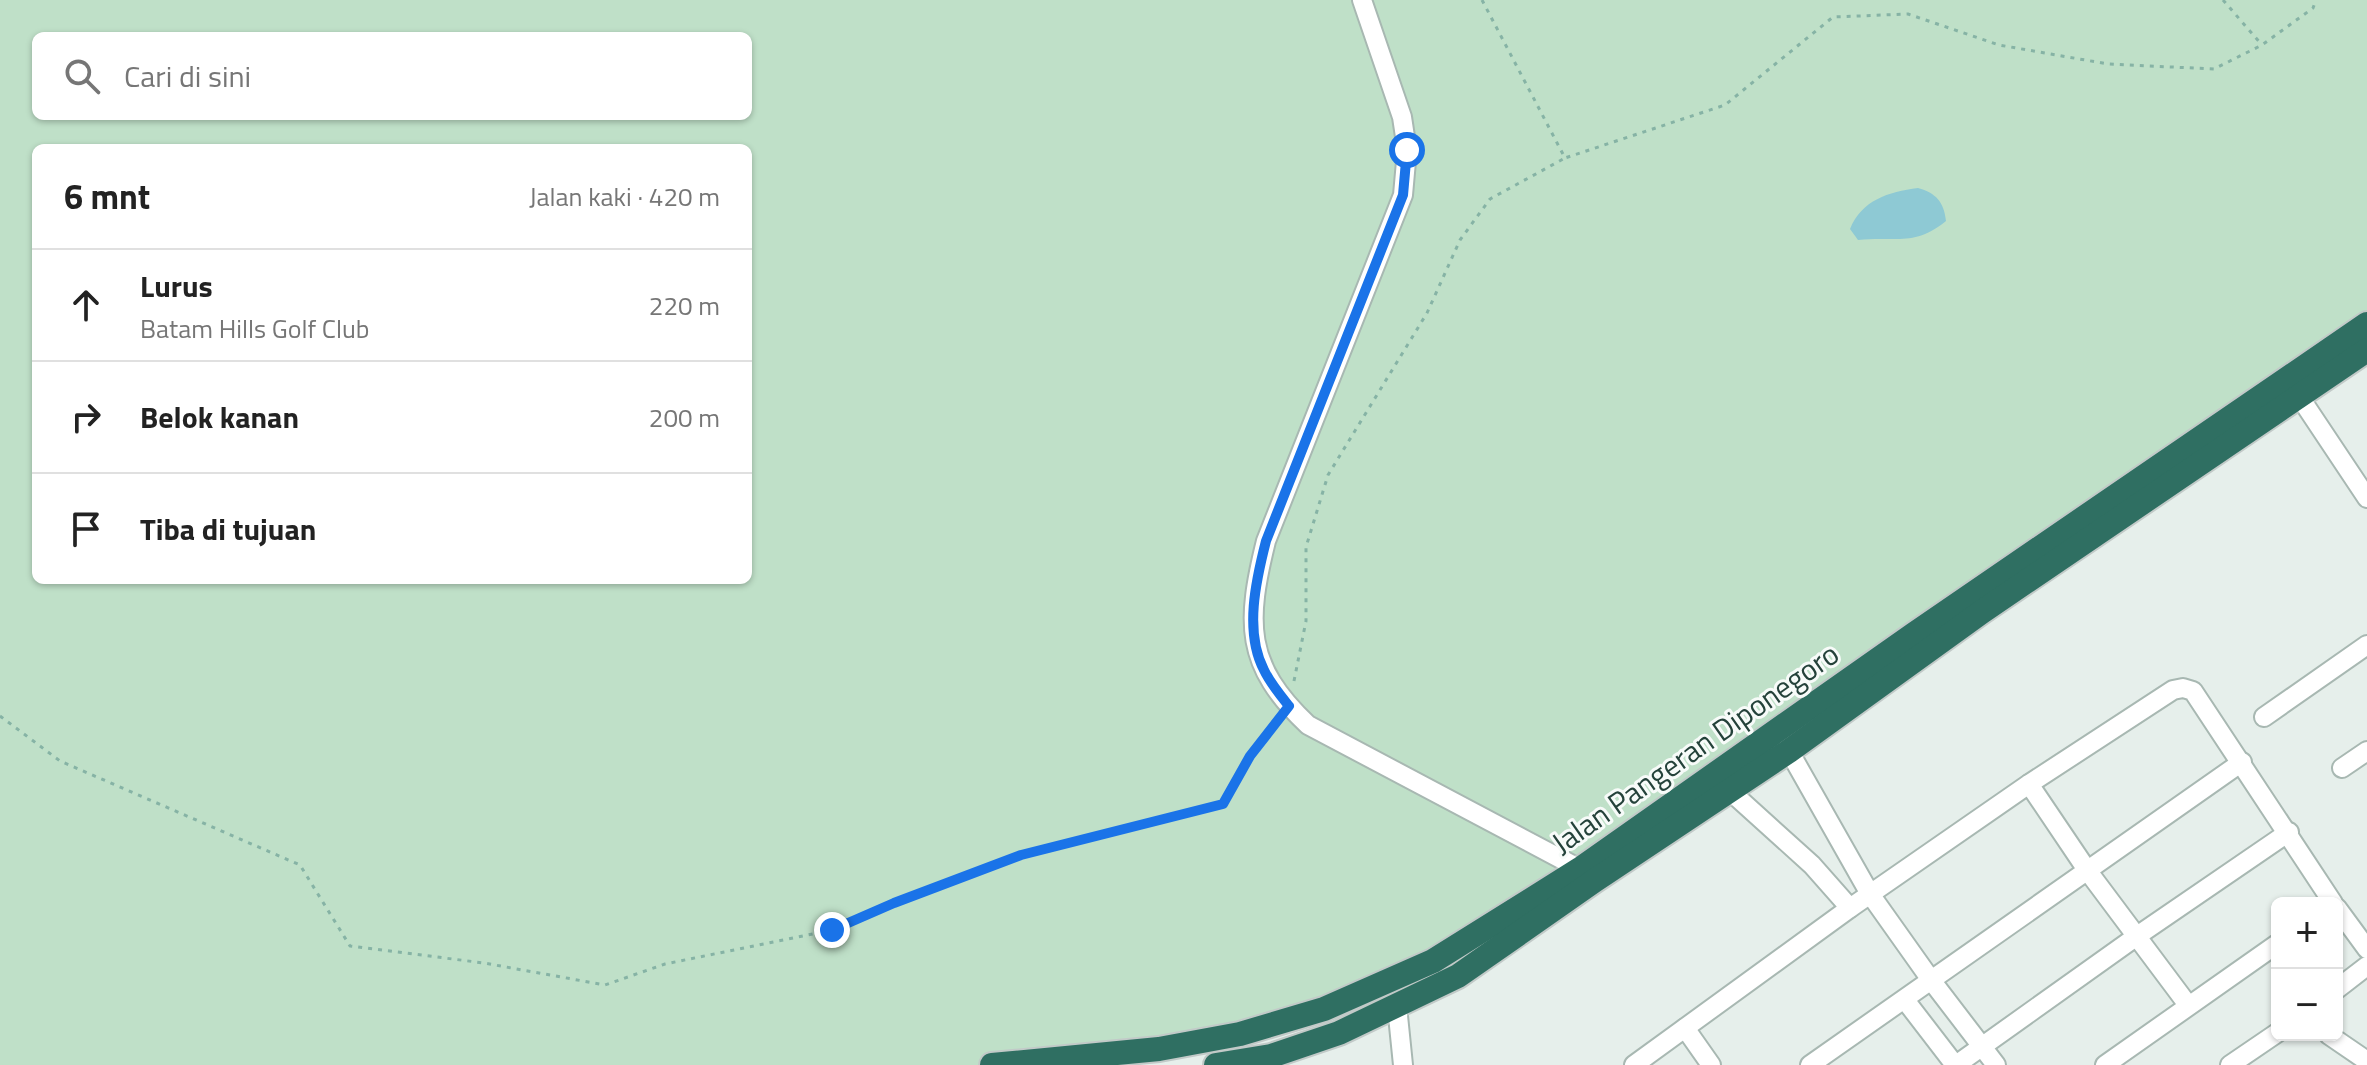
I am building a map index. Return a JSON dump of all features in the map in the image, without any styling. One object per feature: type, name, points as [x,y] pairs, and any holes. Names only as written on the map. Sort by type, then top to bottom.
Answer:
[{"type":"highway","name":"Jalan Pangeran Diponegoro","points":[[992,1065],[1159,1049],[1240,1034],[1324,1009],[1433,961],[1580,869],[1914,634],[2367,324]]},
{"type":"highway","name":"Jalan Pangeran Diponegoro","points":[[1216,1065],[1271,1056],[1339,1033],[1458,976],[1789,751],[1983,611],[2367,350]]},
{"type":"street","points":[[1362,0],[1402,117],[1407,150],[1403,195],[1266,541],[1254,589],[1254,631],[1262,668],[1289,706],[1308,725],[1580,869]]},
{"type":"street","points":[[2299,396],[2367,498]]},
{"type":"street","points":[[2264,717],[2367,645]]},
{"type":"street","points":[[1634,1065],[1870,894],[2029,784],[2173,690],[2183,688],[2193,691],[2329,897]]},
{"type":"street","points":[[1789,751],[1870,894],[1996,1065]]},
{"type":"street","points":[[2342,768],[2367,751]]},
{"type":"street","points":[[1810,1065],[2242,762]]},
{"type":"street","points":[[2029,784],[2087,870],[2188,1005]]},
{"type":"street","points":[[1729,790],[1812,865],[1850,908]]},
{"type":"street","points":[[1905,1000],[1955,1065],[2289,832]]},
{"type":"street","points":[[2343,916],[2367,949]]},
{"type":"street","points":[[2105,1065],[2271,948]]},
{"type":"street","points":[[2343,984],[2367,966]]},
{"type":"street","points":[[1397,1006],[1403,1065]]},
{"type":"street","points":[[1685,1028],[1711,1065]]},
{"type":"street","points":[[2230,1065],[2271,1037]]},
{"type":"street","points":[[2336,1041],[2362,1062]]},
{"type":"path","points":[[1482,0],[1565,158]]},
{"type":"path","points":[[2223,0],[2262,45]]},
{"type":"path","points":[[0,716],[60,761],[300,865],[350,946],[484,963],[605,985],[665,964],[832,930],[1021,855],[1223,804],[1250,756],[1289,706],[1306,621],[1306,547],[1328,475],[1427,313],[1460,240],[1490,199],[1565,158],[1725,105],[1833,17],[1908,14],[1999,45],[2108,64],[2214,69],[2262,45],[2313,8],[2316,0]]},
{"type":"green space","points":[[0,0],[2367,0],[2367,330],[1406,984],[1071,1065],[0,1065]]},
{"type":"water","points":[[1918,188],[1930,193],[1941,204],[1946,221],[1935,229],[1904,239],[1858,240],[1850,229],[1861,211],[1877,199]]},
{"type":"route","points":[[832,930],[1021,855],[1223,804],[1250,756],[1289,706],[1262,668],[1254,631],[1254,589],[1266,541],[1403,195],[1407,150]]}]
